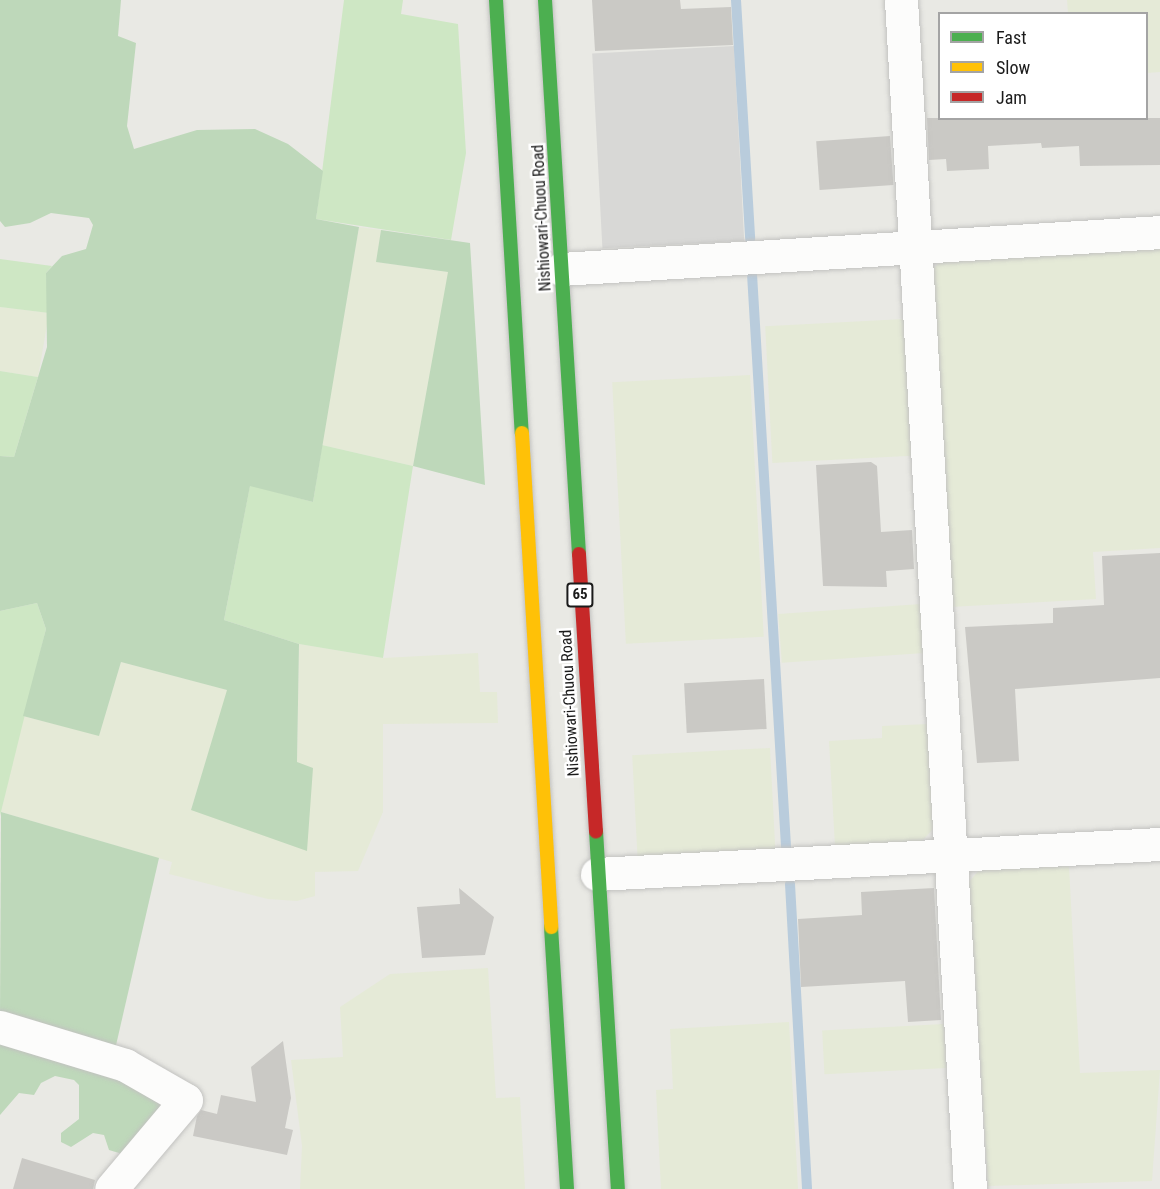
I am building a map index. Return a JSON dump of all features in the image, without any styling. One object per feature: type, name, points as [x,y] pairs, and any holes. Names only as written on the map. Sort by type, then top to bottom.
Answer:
[{"type":"main road","name":"Nishiowari-Chuou Road","points":[[496,0],[567,1189]]},
{"type":"main road","name":"Nishiowari-Chuou Road","points":[[545,0],[618,1189]]},
{"type":"street","points":[[901,0],[970,1189]]},
{"type":"street","points":[[561,268],[1160,232]]},
{"type":"street","points":[[597,874],[1160,844]]},
{"type":"street","points":[[0,1027],[125,1065],[186,1100],[111,1189]]},
{"type":"green space","points":[[0,0],[121,0],[118,36],[136,43],[127,126],[134,149],[197,130],[255,129],[288,144],[323,171],[316,219],[359,227],[313,502],[250,486],[224,620],[299,644],[297,762],[313,768],[307,851],[191,810],[227,690],[121,662],[99,736],[23,716],[46,629],[37,603],[0,611],[0,456],[14,457],[47,347],[46,273],[62,256],[86,249],[93,225],[89,218],[51,213],[30,223],[5,227],[0,221]]},
{"type":"green space","points":[[344,0],[403,0],[401,14],[458,24],[466,153],[451,240],[316,219]]},
{"type":"green space","points":[[1067,0],[1160,0],[1160,72],[1148,73],[1148,12],[1068,12]]},
{"type":"green space","points":[[359,227],[381,230],[377,262],[449,272],[413,466],[322,445]]},
{"type":"green space","points":[[381,230],[470,243],[485,485],[413,466],[448,272],[376,262]]},
{"type":"green space","points":[[1160,246],[1160,548],[1093,552],[1096,599],[950,607],[933,269],[944,257]]},
{"type":"green space","points":[[0,259],[52,266],[46,273],[49,313],[0,307]]},
{"type":"green space","points":[[0,307],[49,313],[38,377],[0,371]]},
{"type":"green space","points":[[904,319],[911,456],[772,463],[765,326]]},
{"type":"green space","points":[[0,371],[38,377],[14,457],[0,456]]},
{"type":"green space","points":[[750,375],[764,637],[626,644],[612,382]]},
{"type":"green space","points":[[322,445],[413,466],[383,658],[299,644],[224,620],[250,485],[313,502]]},
{"type":"green space","points":[[37,603],[46,629],[0,816],[0,611]]},
{"type":"green space","points":[[921,604],[924,653],[782,663],[778,614]]},
{"type":"green space","points":[[299,644],[383,658],[478,653],[480,692],[497,692],[498,723],[383,724],[383,812],[358,871],[315,872],[315,896],[297,901],[268,899],[169,874],[172,862],[1,812],[23,716],[99,735],[121,662],[228,690],[191,810],[297,763]]},
{"type":"green space","points":[[928,724],[934,828],[922,841],[835,846],[829,741],[882,738],[882,726]]},
{"type":"green space","points":[[770,748],[775,851],[638,858],[632,755]]},
{"type":"green space","points":[[1,812],[159,858],[114,1054],[0,1019]]},
{"type":"green space","points":[[1069,866],[1080,1073],[1160,1070],[1152,1181],[988,1186],[969,882],[979,870]]},
{"type":"green space","points":[[488,968],[496,1098],[520,1097],[525,1189],[300,1189],[302,1146],[291,1060],[343,1057],[340,1007],[390,974]]},
{"type":"green space","points":[[789,1022],[798,1189],[661,1189],[656,1090],[673,1089],[670,1029]]},
{"type":"green space","points":[[944,1024],[946,1068],[824,1074],[822,1030]]},
{"type":"green space","points":[[0,1038],[119,1074],[163,1102],[129,1156],[109,1150],[104,1135],[93,1133],[71,1147],[61,1142],[61,1133],[79,1119],[79,1085],[74,1080],[55,1076],[41,1083],[34,1095],[19,1093],[0,1115]]},
{"type":"shaded area","points":[[734,46],[744,241],[602,248],[592,53]]},
{"type":"building","points":[[592,0],[680,0],[681,9],[731,7],[733,45],[595,51]]},
{"type":"building","points":[[927,118],[938,118],[938,120],[1148,120],[1148,118],[1160,118],[1160,165],[1080,166],[1079,146],[1042,148],[1041,143],[988,146],[989,169],[947,171],[946,159],[929,160]]},
{"type":"building","points":[[890,136],[893,185],[820,190],[816,141]]},
{"type":"building","points":[[871,462],[877,466],[881,532],[912,530],[914,569],[886,571],[887,587],[823,586],[816,465]]},
{"type":"building","points":[[1160,553],[1160,678],[1015,689],[1019,761],[977,763],[965,627],[1053,623],[1053,608],[1104,605],[1102,556]]},
{"type":"building","points":[[764,679],[767,729],[687,733],[684,683]]},
{"type":"building","points":[[459,888],[494,917],[485,955],[422,958],[417,907],[460,904]]},
{"type":"building","points":[[934,888],[941,1020],[908,1022],[905,981],[801,987],[798,919],[862,915],[861,892]]},
{"type":"building","points":[[283,1041],[291,1098],[285,1128],[293,1130],[287,1155],[193,1136],[197,1116],[201,1110],[217,1114],[221,1095],[256,1102],[251,1067]]},
{"type":"building","points":[[22,1158],[95,1180],[93,1189],[13,1189]]},
{"type":"waterway","points":[[736,0],[750,239]]},
{"type":"waterway","points":[[752,274],[786,847]]},
{"type":"waterway","points":[[790,884],[807,1189]]},
{"type":"traffic: fast","points":[[496,0],[522,433]]},
{"type":"traffic: fast","points":[[545,0],[579,554]]},
{"type":"traffic: fast","points":[[596,831],[618,1189]]},
{"type":"traffic: fast","points":[[551,927],[567,1189]]},
{"type":"traffic: slow","points":[[522,433],[551,927]]},
{"type":"traffic: jam","points":[[579,554],[596,831]]}]
